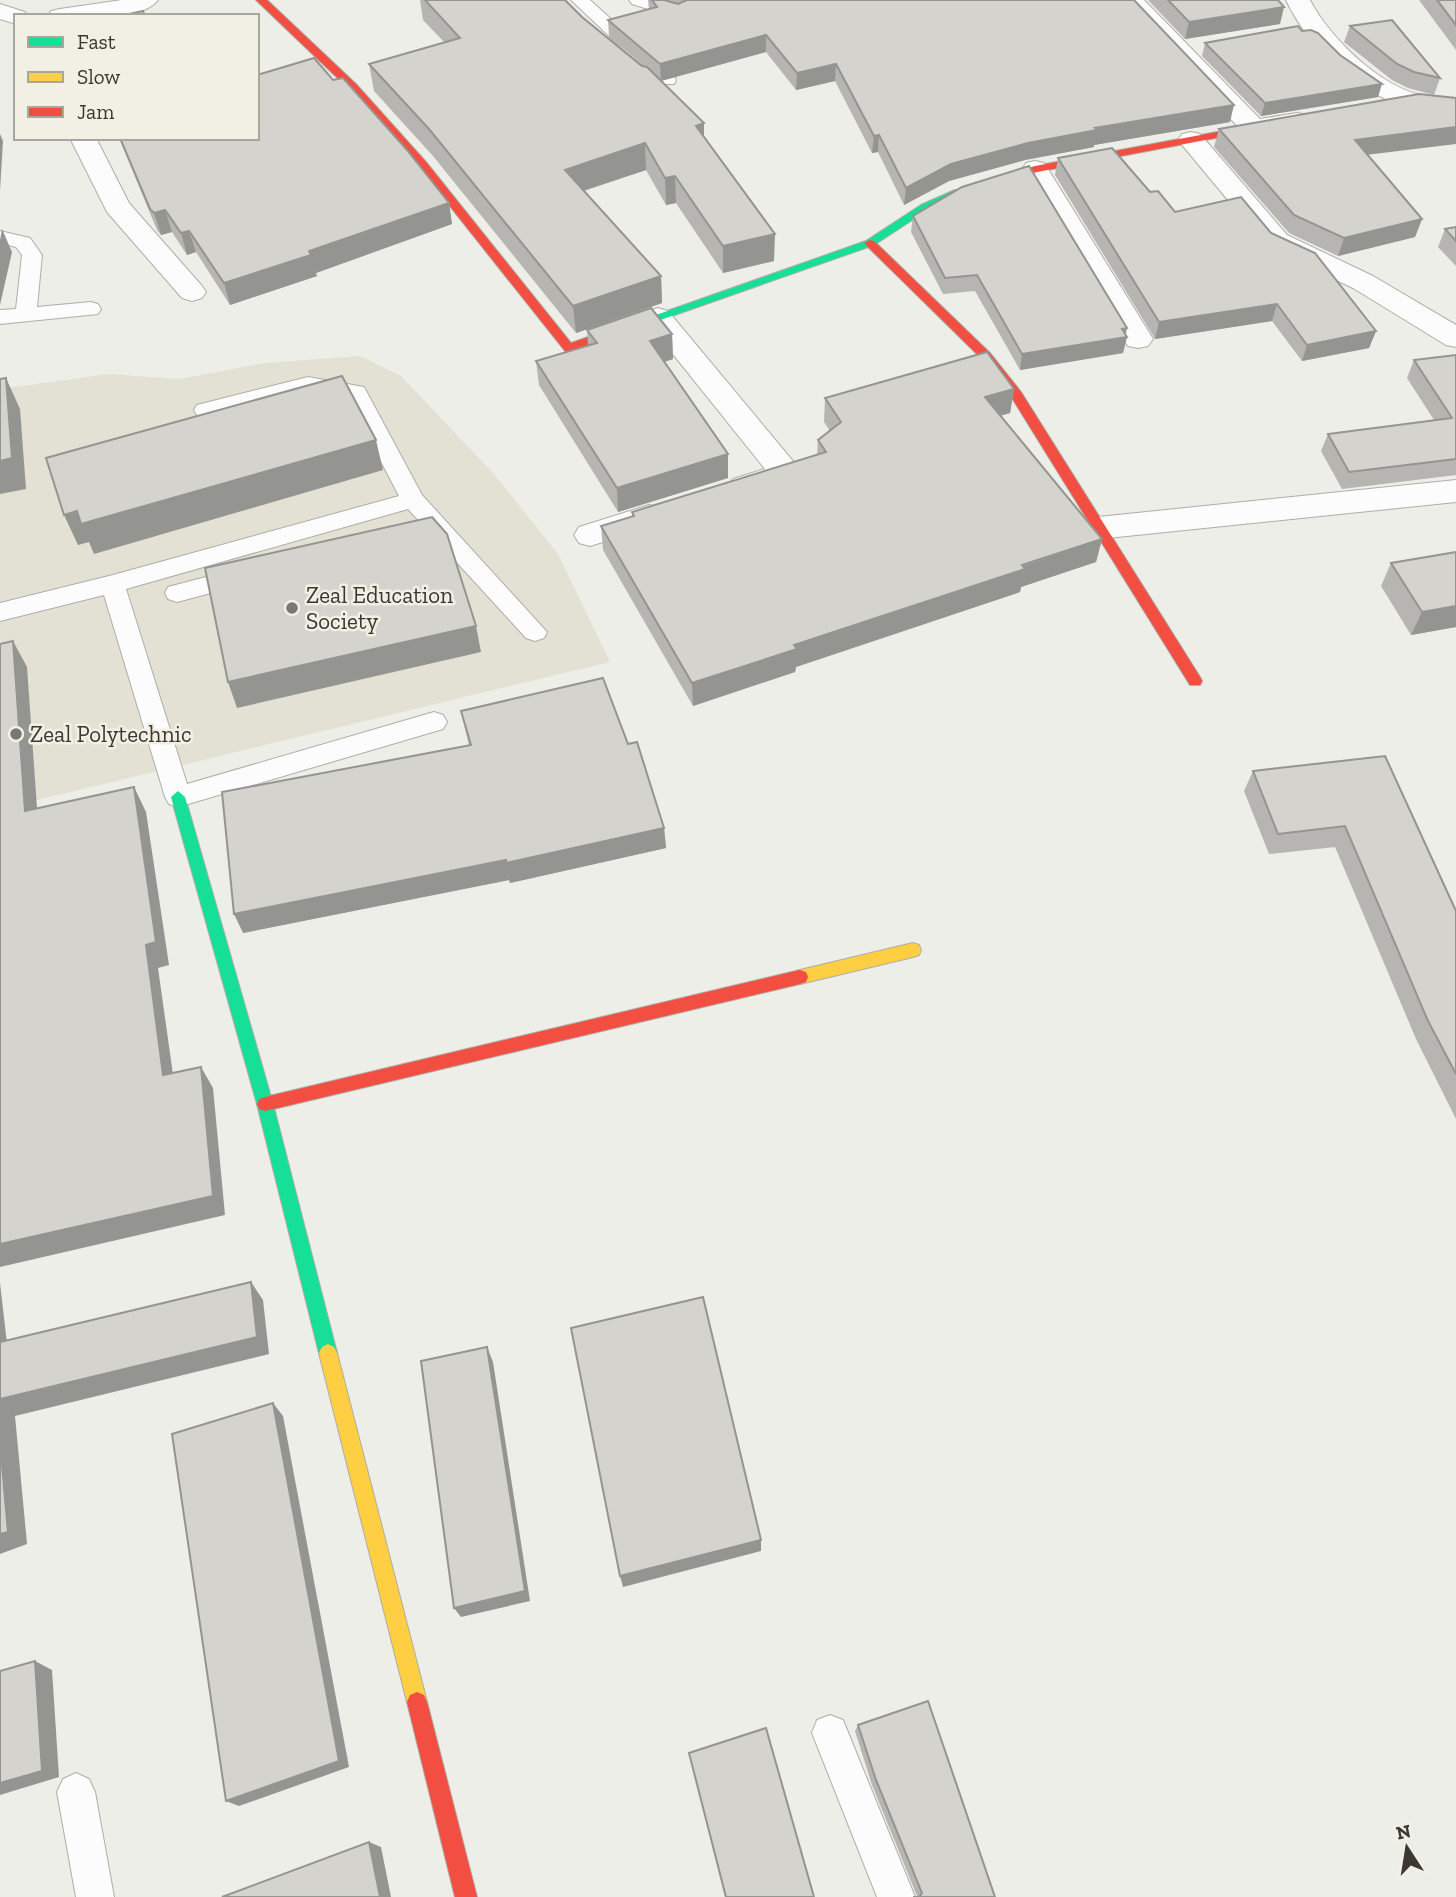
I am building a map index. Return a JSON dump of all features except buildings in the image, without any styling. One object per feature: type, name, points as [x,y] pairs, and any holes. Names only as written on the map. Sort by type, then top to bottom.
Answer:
[{"type":"street","points":[[74,14],[125,7],[146,0]]},
{"type":"street","points":[[261,0],[352,86],[422,164],[569,348],[870,243],[925,207],[960,190],[1035,169],[1321,117]]},
{"type":"street","points":[[1130,0],[1254,128]]},
{"type":"street","points":[[1298,0],[1319,33],[1356,71],[1414,101]]},
{"type":"street","points":[[1179,50],[1205,45]]},
{"type":"street","points":[[352,86],[378,78]]},
{"type":"street","points":[[1374,108],[1414,101],[1456,106]]},
{"type":"street","points":[[84,140],[117,206],[192,292]]},
{"type":"street","points":[[1191,140],[1277,242],[1363,282],[1456,338]]},
{"type":"street","points":[[1035,169],[1138,339]]},
{"type":"street","points":[[870,243],[986,356],[1017,395],[1195,681]]},
{"type":"street","points":[[658,317],[786,474],[721,494]]},
{"type":"street","points":[[1098,528],[1456,491]]},
{"type":"street","points":[[590,535],[682,506]]},
{"type":"street","points":[[178,797],[265,1104],[466,1897]]},
{"type":"street","points":[[265,1104],[912,950]]},
{"type":"lane","points":[[580,0],[660,84],[580,25]]},
{"type":"lane","points":[[638,0],[679,14]]},
{"type":"lane","points":[[0,237],[23,243],[32,256],[26,314]]},
{"type":"lane","points":[[0,317],[91,309]]},
{"type":"lane","points":[[205,410],[308,384],[356,392],[413,500],[535,632]]},
{"type":"lane","points":[[0,612],[113,584],[413,500]]},
{"type":"lane","points":[[410,532],[436,525]]},
{"type":"lane","points":[[177,593],[268,569]]},
{"type":"lane","points":[[113,584],[178,797],[434,722]]},
{"type":"lane","points":[[830,1733],[896,1897]]},
{"type":"lane","points":[[76,1792],[94,1897]]},
{"type":"shaded area","name":"Zeal Education Society","points":[[360,356],[401,376],[493,473],[558,554],[610,662],[0,809],[0,389],[109,374],[179,379],[266,363]]},
{"type":"traffic: fast","points":[[625,328],[870,243],[925,207],[955,193]]},
{"type":"traffic: fast","points":[[178,797],[265,1104],[328,1353]]},
{"type":"traffic: slow","points":[[800,977],[913,950]]},
{"type":"traffic: slow","points":[[328,1353],[417,1702]]},
{"type":"traffic: jam","points":[[261,0],[352,86],[422,164],[569,348],[625,328]]},
{"type":"traffic: jam","points":[[955,193],[1035,169],[1254,128]]},
{"type":"traffic: jam","points":[[870,243],[986,356],[1017,395],[1195,681]]},
{"type":"traffic: jam","points":[[265,1104],[800,977]]},
{"type":"traffic: jam","points":[[417,1702],[466,1897]]},
{"type":"place","name":"Zeal Education Society","points":[[292,608]]},
{"type":"place","name":"Zeal Polytechnic","points":[[16,734]]}]
